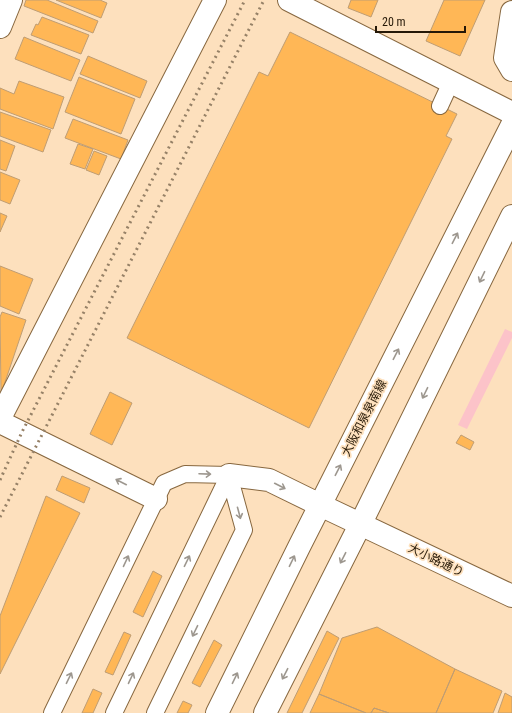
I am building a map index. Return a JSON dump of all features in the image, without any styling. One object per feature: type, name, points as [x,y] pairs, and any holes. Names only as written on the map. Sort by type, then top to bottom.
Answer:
[{"type":"street","points":[[0,27],[11,0]]},
{"type":"street","points":[[0,418],[215,0]]},
{"type":"street","points":[[289,0],[512,113]]},
{"type":"street","points":[[512,12],[505,58],[512,70]]},
{"type":"street","name":"大阪和泉泉南線","points":[[217,713],[320,505],[512,125]]},
{"type":"street","points":[[265,713],[361,523],[512,216]]},
{"type":"street","points":[[0,422],[156,499]]},
{"type":"street","name":"大小路通り","points":[[229,475],[269,480],[512,596]]},
{"type":"lane","points":[[440,106],[451,82]]},
{"type":"lane","points":[[52,713],[164,483],[185,474],[229,475]]},
{"type":"lane","points":[[114,713],[229,475]]},
{"type":"lane","points":[[155,713],[244,530],[229,475]]},
{"type":"shaded area","points":[[505,329],[512,332],[512,338],[467,429],[458,425]]},
{"type":"building","points":[[26,0],[47,0],[98,21],[93,33],[24,6]]},
{"type":"building","points":[[56,0],[100,0],[107,3],[101,18]]},
{"type":"building","points":[[351,0],[378,0],[371,17],[348,8]]},
{"type":"building","points":[[444,0],[485,0],[460,56],[426,41]]},
{"type":"building","points":[[42,17],[89,35],[81,54],[31,35],[36,24],[38,25]]},
{"type":"building","points":[[290,32],[457,114],[446,136],[452,139],[309,428],[127,338],[259,72],[268,76]]},
{"type":"building","points":[[24,37],[80,60],[71,81],[15,59]]},
{"type":"building","points":[[88,56],[147,81],[140,98],[80,74]]},
{"type":"building","points":[[79,77],[135,99],[121,134],[65,112]]},
{"type":"building","points":[[19,81],[64,97],[53,129],[0,109],[0,88],[14,94]]},
{"type":"building","points":[[0,112],[51,130],[43,152],[0,136]]},
{"type":"building","points":[[73,119],[128,140],[121,159],[65,138]]},
{"type":"building","points":[[0,140],[15,146],[6,171],[0,169]]},
{"type":"building","points":[[78,144],[93,149],[85,169],[70,164]]},
{"type":"building","points":[[94,151],[107,156],[99,175],[86,170]]},
{"type":"building","points":[[0,172],[20,180],[10,204],[0,200]]},
{"type":"building","points":[[0,213],[7,216],[0,232]]},
{"type":"building","points":[[0,266],[33,279],[19,314],[0,306]]},
{"type":"building","points":[[2,312],[26,320],[1,394],[0,317]]},
{"type":"building","points":[[110,392],[132,403],[112,445],[90,434]]},
{"type":"building","points":[[461,435],[474,442],[470,450],[456,443]]},
{"type":"building","points":[[62,476],[90,488],[84,503],[56,490]]},
{"type":"building","points":[[46,496],[80,513],[0,674],[0,616]]},
{"type":"building","points":[[153,571],[162,576],[143,617],[133,612]]},
{"type":"building","points":[[377,627],[455,669],[436,713],[389,713],[374,708],[371,713],[366,713],[319,694],[342,638]]},
{"type":"building","points":[[327,631],[339,638],[302,713],[287,713]]},
{"type":"building","points":[[124,632],[131,635],[113,675],[105,672]]},
{"type":"building","points":[[214,640],[222,645],[200,687],[192,683]]},
{"type":"building","points":[[455,669],[502,691],[493,713],[436,713]]},
{"type":"building","points":[[93,689],[102,693],[93,713],[82,713]]},
{"type":"building","points":[[505,693],[512,697],[512,713],[498,713]]},
{"type":"building","points":[[319,694],[366,713],[310,713]]},
{"type":"building","points":[[183,701],[192,705],[188,713],[177,713]]},
{"type":"building","points":[[374,708],[389,713],[371,713]]},
{"type":"railway","points":[[0,480],[22,432],[245,0]]},
{"type":"railway","points":[[0,517],[264,0]]}]
